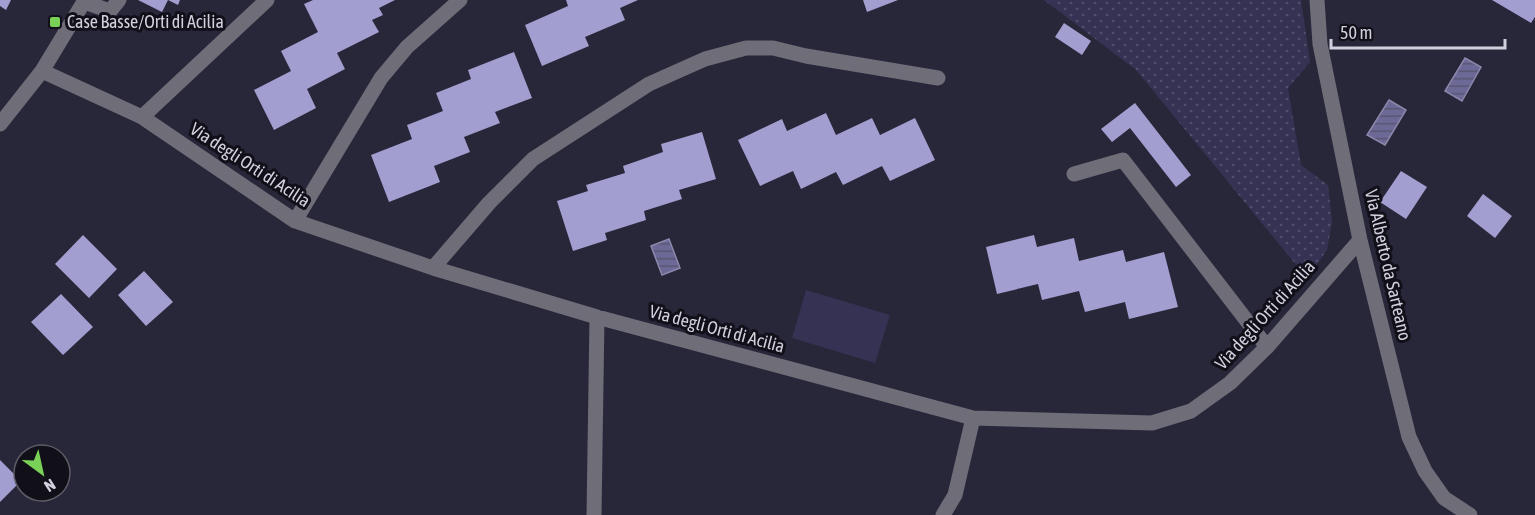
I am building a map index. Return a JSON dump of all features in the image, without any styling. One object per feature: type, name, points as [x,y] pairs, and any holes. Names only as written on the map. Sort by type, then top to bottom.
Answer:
[{"type":"street","points":[[0,124],[42,71],[84,1],[110,11],[119,0]]},
{"type":"street","points":[[142,117],[267,0]]},
{"type":"street","points":[[295,221],[381,78],[407,47],[460,0]]},
{"type":"street","name":"Via Alberto da Sarteano","points":[[1317,0],[1320,44],[1360,240],[1409,437],[1425,471],[1444,498],[1470,515]]},
{"type":"street","points":[[433,268],[489,203],[533,159],[649,84],[705,59],[746,48],[773,48],[806,56],[938,78]]},
{"type":"street","name":"Via degli Orti di Acilia","points":[[42,71],[142,117],[295,221],[433,268],[597,317],[973,418],[1152,423],[1191,411],[1230,383],[1267,347],[1360,240]]},
{"type":"street","points":[[1074,174],[1123,160],[1267,347]]},
{"type":"street","points":[[594,515],[597,317]]},
{"type":"street","points":[[943,515],[955,495],[973,418]]},
{"type":"shaded area","points":[[1044,0],[1301,0],[1310,62],[1288,88],[1301,165],[1328,185],[1332,222],[1327,250],[1307,278],[1136,70]]},
{"type":"shaded area","points":[[1465,58],[1481,67],[1462,101],[1445,91]]},
{"type":"shaded area","points":[[1389,100],[1406,110],[1385,145],[1367,135]]},
{"type":"shaded area","points":[[669,239],[680,268],[662,275],[651,246]]},
{"type":"shaded area","points":[[806,290],[890,315],[875,363],[792,338]]},
{"type":"building","points":[[0,0],[11,0],[6,10],[0,6]]},
{"type":"building","points":[[138,0],[168,0],[162,12]]},
{"type":"building","points":[[168,0],[180,0],[178,5]]},
{"type":"building","points":[[313,0],[395,0],[379,8],[383,15],[372,20],[379,32],[337,53],[345,69],[307,89],[316,108],[274,130],[254,90],[291,71],[281,51],[318,32],[304,4]]},
{"type":"building","points":[[566,0],[638,0],[620,8],[625,20],[585,37],[589,46],[542,66],[525,25],[568,6]]},
{"type":"building","points":[[863,0],[898,0],[867,12]]},
{"type":"building","points":[[1492,0],[1535,0],[1535,17],[1531,23]]},
{"type":"building","points":[[1064,23],[1091,41],[1082,55],[1055,37]]},
{"type":"building","points":[[514,52],[532,98],[495,112],[500,123],[464,137],[470,152],[434,166],[440,182],[389,202],[371,155],[412,139],[407,125],[443,111],[436,93],[471,79],[468,70]]},
{"type":"building","points":[[1135,103],[1191,175],[1176,187],[1130,128],[1112,142],[1101,129]]},
{"type":"building","points":[[826,113],[836,135],[872,118],[880,135],[915,118],[935,160],[890,181],[882,166],[843,185],[836,172],[801,189],[793,171],[760,186],[738,140],[782,119],[787,131]]},
{"type":"building","points":[[702,132],[716,179],[679,190],[682,199],[644,211],[646,220],[605,233],[607,240],[573,251],[557,201],[588,191],[586,185],[625,173],[623,166],[663,152],[661,144]]},
{"type":"building","points":[[1401,171],[1427,187],[1406,219],[1380,202]]},
{"type":"building","points":[[1483,194],[1512,216],[1495,238],[1467,216]]},
{"type":"building","points":[[83,235],[117,269],[89,298],[55,264]]},
{"type":"building","points":[[1034,235],[1037,247],[1074,238],[1079,261],[1123,250],[1126,262],[1164,252],[1178,307],[1129,319],[1125,302],[1085,312],[1079,291],[1042,300],[1038,284],[997,294],[986,247]]},
{"type":"building","points":[[144,271],[173,302],[146,326],[118,295]]},
{"type":"building","points":[[61,294],[93,327],[63,355],[31,322]]},
{"type":"building","points":[[0,460],[12,472],[12,490],[0,502]]},
{"type":"place","name":"Case Basse/Orti di Acilia","points":[[55,22]]}]
